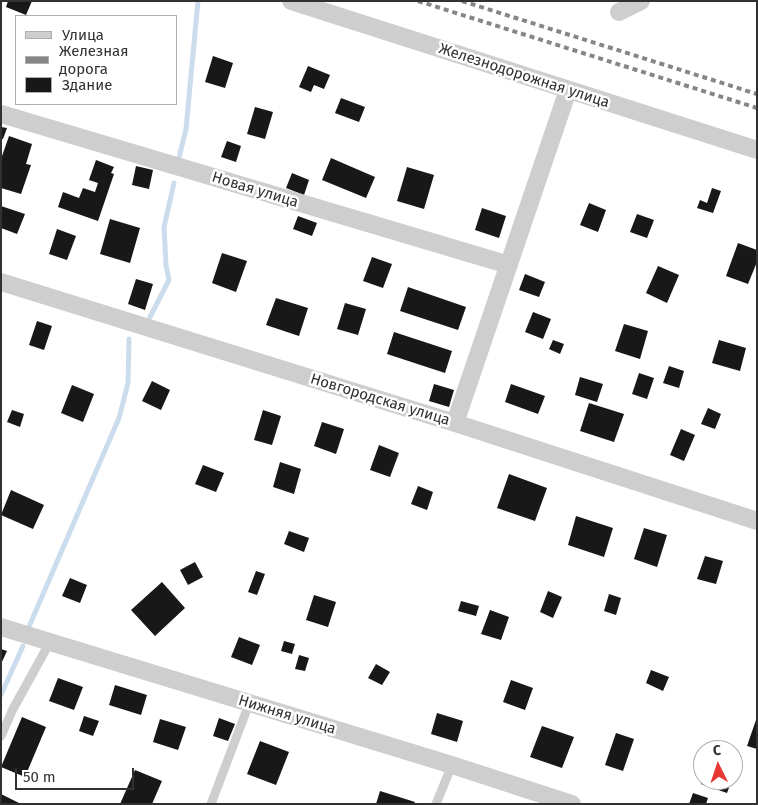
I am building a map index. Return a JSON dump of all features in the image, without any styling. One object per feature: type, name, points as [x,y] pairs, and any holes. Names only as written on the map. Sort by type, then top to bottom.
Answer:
[{"type":"street","name":"Железнодорожная улица","points":[[291,1],[757,150]]},
{"type":"street","points":[[619,12],[641,1]]},
{"type":"street","points":[[455,423],[568,90]]},
{"type":"street","name":"Новая улица","points":[[1,114],[509,266]]},
{"type":"street","name":"Новгородская улица","points":[[1,282],[455,423],[757,521]]},
{"type":"street","name":"Нижняя улица","points":[[1,627],[452,765],[572,804]]},
{"type":"lane","points":[[1,736],[13,709],[50,642]]},
{"type":"lane","points":[[211,804],[249,704]]},
{"type":"lane","points":[[436,804],[452,765]]},
{"type":"building","points":[[8,1],[32,1],[26,15],[6,7]]},
{"type":"building","points":[[213,56],[233,63],[225,88],[205,82]]},
{"type":"building","points":[[308,66],[330,75],[324,89],[314,85],[311,92],[299,87]]},
{"type":"building","points":[[341,98],[365,107],[359,122],[335,113]]},
{"type":"building","points":[[255,107],[273,112],[265,139],[247,134]]},
{"type":"building","points":[[1,127],[7,128],[3,139],[1,139]]},
{"type":"building","points":[[9,136],[32,144],[26,164],[31,165],[21,194],[1,188],[1,159]]},
{"type":"building","points":[[227,141],[241,146],[236,162],[221,157]]},
{"type":"building","points":[[331,158],[375,177],[366,198],[322,180]]},
{"type":"building","points":[[96,160],[114,167],[111,173],[114,174],[98,221],[58,207],[63,192],[79,198],[83,188],[95,192],[98,183],[89,180]]},
{"type":"building","points":[[136,166],[153,170],[149,189],[132,185]]},
{"type":"building","points":[[407,167],[434,175],[424,209],[397,201]]},
{"type":"building","points":[[292,173],[309,180],[304,195],[286,188]]},
{"type":"building","points":[[712,188],[721,191],[713,213],[697,208],[700,200],[707,203]]},
{"type":"building","points":[[589,203],[606,210],[598,232],[580,225]]},
{"type":"building","points":[[1,206],[25,214],[17,234],[1,228]]},
{"type":"building","points":[[482,208],[506,216],[499,238],[475,230]]},
{"type":"building","points":[[637,214],[654,220],[647,238],[630,232]]},
{"type":"building","points":[[298,216],[317,223],[312,236],[293,229]]},
{"type":"building","points":[[110,219],[140,228],[130,263],[100,254]]},
{"type":"building","points":[[57,229],[76,236],[67,260],[49,254]]},
{"type":"building","points":[[738,243],[757,250],[757,262],[748,284],[726,276]]},
{"type":"building","points":[[222,253],[247,261],[236,292],[212,283]]},
{"type":"building","points":[[372,257],[392,264],[383,288],[363,281]]},
{"type":"building","points":[[658,266],[679,275],[667,303],[646,293]]},
{"type":"building","points":[[525,274],[545,282],[539,297],[519,290]]},
{"type":"building","points":[[136,279],[153,284],[145,310],[128,304]]},
{"type":"building","points":[[408,287],[466,307],[458,330],[400,311]]},
{"type":"building","points":[[276,298],[308,308],[299,336],[266,325]]},
{"type":"building","points":[[345,303],[366,309],[358,335],[337,329]]},
{"type":"building","points":[[533,312],[551,319],[543,339],[525,332]]},
{"type":"building","points":[[37,321],[52,326],[44,350],[29,345]]},
{"type":"building","points":[[624,324],[648,331],[640,359],[615,351]]},
{"type":"building","points":[[394,332],[452,351],[445,373],[387,354]]},
{"type":"building","points":[[553,340],[564,344],[560,354],[549,349]]},
{"type":"building","points":[[719,340],[746,348],[740,371],[712,363]]},
{"type":"building","points":[[669,366],[684,371],[679,388],[663,383]]},
{"type":"building","points":[[639,373],[654,378],[647,399],[632,394]]},
{"type":"building","points":[[580,377],[603,384],[597,402],[575,395]]},
{"type":"building","points":[[152,381],[170,390],[161,410],[142,401]]},
{"type":"building","points":[[434,384],[454,390],[449,407],[429,401]]},
{"type":"building","points":[[511,384],[545,396],[538,414],[505,402]]},
{"type":"building","points":[[72,385],[94,394],[83,422],[61,413]]},
{"type":"building","points":[[589,403],[624,414],[614,442],[580,431]]},
{"type":"building","points":[[708,408],[721,414],[715,429],[701,424]]},
{"type":"building","points":[[12,410],[24,414],[20,427],[7,422]]},
{"type":"building","points":[[263,410],[281,416],[272,445],[254,440]]},
{"type":"building","points":[[322,422],[344,429],[336,454],[314,446]]},
{"type":"building","points":[[681,429],[695,435],[684,461],[670,455]]},
{"type":"building","points":[[379,445],[399,453],[390,477],[370,470]]},
{"type":"building","points":[[280,462],[301,469],[294,494],[273,487]]},
{"type":"building","points":[[203,465],[224,473],[216,492],[195,484]]},
{"type":"building","points":[[509,474],[547,488],[535,521],[497,508]]},
{"type":"building","points":[[418,486],[433,492],[427,510],[411,504]]},
{"type":"building","points":[[11,490],[44,505],[33,529],[1,515]]},
{"type":"building","points":[[576,516],[613,528],[604,557],[568,545]]},
{"type":"building","points":[[644,528],[667,535],[657,567],[634,559]]},
{"type":"building","points":[[289,531],[309,538],[304,552],[284,544]]},
{"type":"building","points":[[705,556],[723,561],[716,584],[697,579]]},
{"type":"building","points":[[195,562],[203,577],[188,585],[180,570]]},
{"type":"building","points":[[256,571],[265,574],[257,595],[248,592]]},
{"type":"building","points":[[70,578],[87,585],[80,603],[62,596]]},
{"type":"building","points":[[162,582],[185,608],[155,636],[131,610]]},
{"type":"building","points":[[548,591],[562,597],[553,618],[540,612]]},
{"type":"building","points":[[609,594],[621,598],[616,615],[604,611]]},
{"type":"building","points":[[314,595],[336,602],[328,627],[306,620]]},
{"type":"building","points":[[461,601],[479,606],[476,616],[458,611]]},
{"type":"building","points":[[490,610],[509,617],[501,640],[481,634]]},
{"type":"building","points":[[239,637],[260,645],[252,665],[231,657]]},
{"type":"building","points":[[284,641],[295,644],[292,654],[281,651]]},
{"type":"building","points":[[1,649],[7,651],[1,664]]},
{"type":"building","points":[[299,655],[309,658],[305,671],[295,669]]},
{"type":"building","points":[[376,664],[390,672],[382,685],[368,678]]},
{"type":"building","points":[[651,670],[669,677],[663,691],[646,683]]},
{"type":"building","points":[[58,678],[83,687],[74,710],[49,701]]},
{"type":"building","points":[[511,680],[533,688],[525,710],[503,702]]},
{"type":"building","points":[[115,685],[147,695],[141,715],[109,705]]},
{"type":"building","points":[[437,713],[463,721],[457,742],[431,734]]},
{"type":"building","points":[[84,716],[99,721],[93,736],[79,731]]},
{"type":"building","points":[[22,717],[46,727],[25,777],[1,767]]},
{"type":"building","points":[[757,717],[757,749],[747,746]]},
{"type":"building","points":[[219,718],[235,724],[228,741],[213,736]]},
{"type":"building","points":[[160,719],[186,727],[178,750],[153,742]]},
{"type":"building","points":[[542,726],[574,737],[562,768],[530,757]]},
{"type":"building","points":[[616,733],[634,739],[623,771],[605,765]]},
{"type":"building","points":[[260,741],[289,752],[276,785],[247,774]]},
{"type":"building","points":[[135,770],[162,781],[152,804],[120,804]]},
{"type":"building","points":[[380,791],[415,802],[414,804],[376,804]]},
{"type":"building","points":[[693,793],[708,798],[706,804],[689,804]]},
{"type":"building","points":[[1,794],[21,804],[1,804]]},
{"type":"waterway","points":[[178,162],[186,129],[198,1]]},
{"type":"waterway","points":[[150,317],[169,280],[166,265],[164,227],[174,183]]},
{"type":"waterway","points":[[28,629],[119,418],[128,383],[129,339]]},
{"type":"waterway","points":[[1,695],[23,646]]},
{"type":"railway","points":[[418,1],[757,108]]},
{"type":"railway","points":[[462,1],[757,94]]}]
